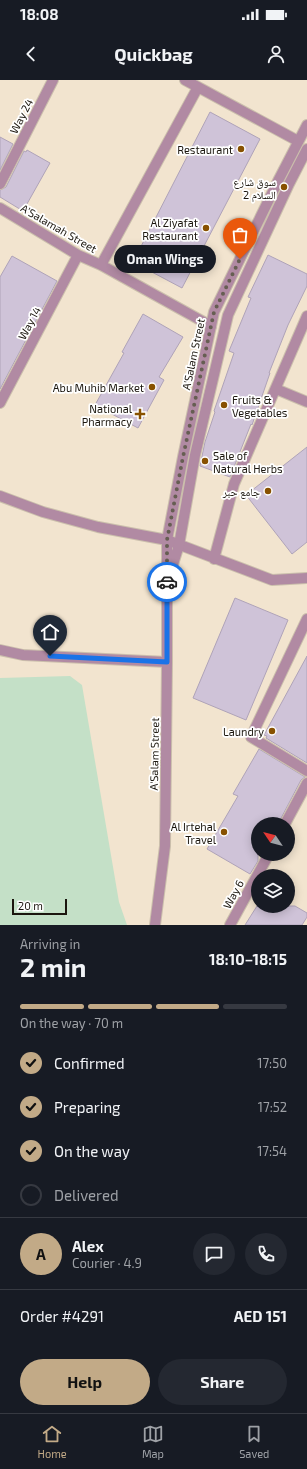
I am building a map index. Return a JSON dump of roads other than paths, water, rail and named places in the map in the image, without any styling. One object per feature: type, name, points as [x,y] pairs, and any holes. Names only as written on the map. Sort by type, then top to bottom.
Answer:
[{"type":"street","name":"Way 24","points":[[0,184],[53,80]]},
{"type":"street","points":[[185,80],[298,141]]},
{"type":"street","points":[[101,265],[198,87]]},
{"type":"street","name":"A'Salam Street","points":[[155,925],[165,846],[167,540],[214,312],[307,125]]},
{"type":"street","name":"A'Salam Street","points":[[167,583],[179,544],[195,455],[228,315],[289,184],[307,149]]},
{"type":"street","name":"A'Salamah Street","points":[[0,208],[78,255],[101,265],[211,326]]},
{"type":"street","name":"Way 14","points":[[0,403],[78,255]]},
{"type":"street","points":[[214,559],[234,484],[307,316]]},
{"type":"street","points":[[276,389],[307,402]]},
{"type":"street","points":[[0,496],[43,512],[98,527],[167,540],[272,580],[307,578]]},
{"type":"street","points":[[307,619],[251,737],[307,771]]},
{"type":"street","points":[[0,650],[23,655],[167,662]]},
{"type":"street","points":[[289,817],[307,784]]},
{"type":"street","name":"Way 6","points":[[230,925],[264,861]]},
{"type":"place","name":"Restaurant","points":[[241,149]]},
{"type":"place","name":"سوق شارع السلام 2","points":[[284,187]]},
{"type":"place","name":"Al Ziyafat Restaurant","points":[[206,228]]},
{"type":"place","name":"Oman Wings","points":[[240,259]]},
{"type":"place","name":"Abu Muhib Market","points":[[152,387]]},
{"type":"place","name":"Fruits & Vegetables","points":[[224,405]]},
{"type":"place","name":"National Pharmacy","points":[[140,414]]},
{"type":"place","name":"Sale of Natural Herbs","points":[[205,461]]},
{"type":"place","name":"جامع حبر","points":[[268,491]]},
{"type":"place","name":"Laundry","points":[[272,731]]},
{"type":"place","name":"Al Irtehal Travel","points":[[224,832]]}]
